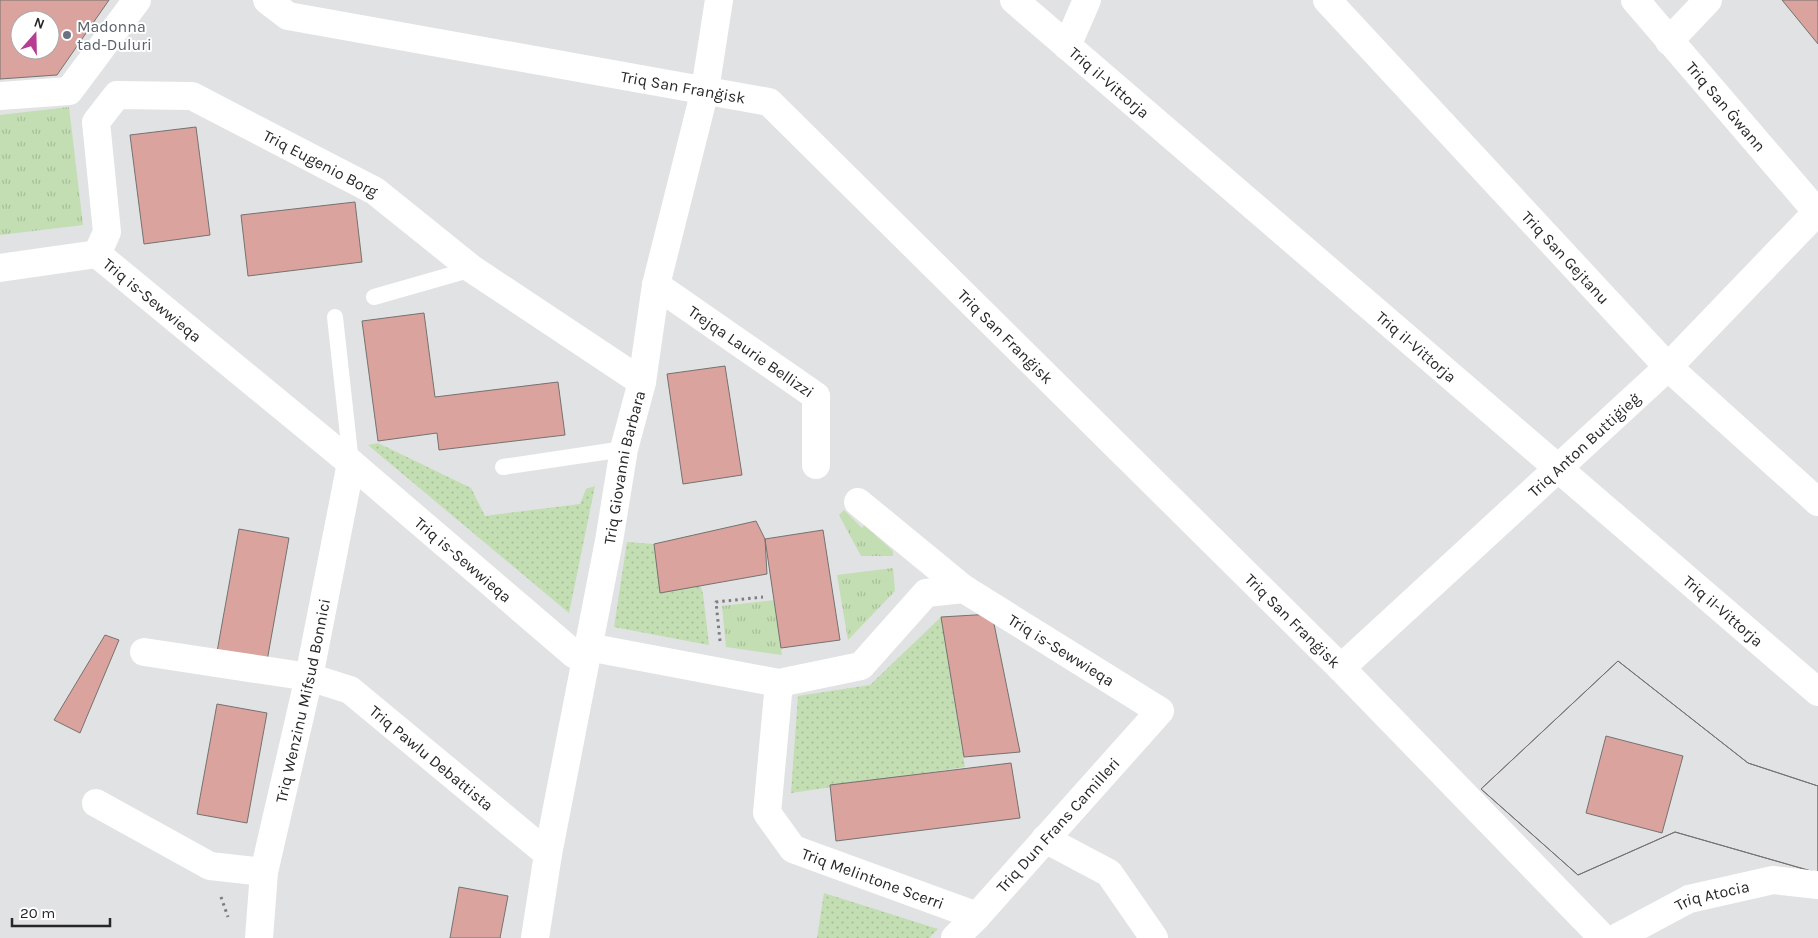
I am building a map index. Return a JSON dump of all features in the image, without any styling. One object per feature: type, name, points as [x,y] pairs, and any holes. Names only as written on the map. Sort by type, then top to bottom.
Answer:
[{"type":"street","points":[[0,96],[69,91],[137,0]]},
{"type":"street","name":"Triq San Franġisk","points":[[266,0],[288,16],[769,102],[1341,668],[1604,938]]},
{"type":"street","name":"Triq Giovanni Barbara","points":[[535,938],[548,854],[624,449],[642,382],[656,285],[705,90],[719,0]]},
{"type":"street","name":"Triq il-Vittorja","points":[[1014,0],[1818,692]]},
{"type":"street","points":[[1067,46],[1087,0]]},
{"type":"street","name":"Triq San Gejtanu","points":[[1328,0],[1668,367],[1818,502]]},
{"type":"street","name":"Triq San Ġwann","points":[[1634,0],[1818,211]]},
{"type":"street","points":[[1669,41],[1708,0]]},
{"type":"street","name":"Triq Eugenio Borg","points":[[97,254],[107,232],[96,122],[117,95],[192,96],[374,191],[472,269],[642,382]]},
{"type":"street","name":"Triq Anton Buttiġieġ","points":[[1341,668],[1668,367],[1818,211]]},
{"type":"street","name":"Triq is-Sewwieqa","points":[[0,268],[97,254],[351,463],[574,654],[588,647],[779,683],[861,666],[926,593],[964,589]]},
{"type":"street","name":"Trejqa Laurie Bellizzi","points":[[656,285],[816,396],[816,465]]},
{"type":"street","name":"Triq Wenzinu Mifsud Bonnici","points":[[259,938],[264,872],[309,677],[351,463]]},
{"type":"street","name":"Triq is-Sewwieqa","points":[[858,502],[964,589],[1160,711]]},
{"type":"street","name":"Triq Pawlu Debattista","points":[[144,652],[309,677],[350,690],[548,854]]},
{"type":"street","name":"Triq Melintone Scerri","points":[[779,683],[766,813],[793,849],[977,916]]},
{"type":"street","name":"Triq Dun Frans Camilleri","points":[[955,938],[977,916],[1160,711]]},
{"type":"street","points":[[96,803],[210,866],[264,872]]},
{"type":"street","points":[[1045,839],[1109,873],[1154,938]]},
{"type":"street","name":"Triq Atocia","points":[[1616,938],[1688,899],[1773,880],[1818,885]]},
{"type":"lane","points":[[374,297],[472,269]]},
{"type":"lane","points":[[335,317],[351,463]]},
{"type":"lane","points":[[503,467],[624,449]]},
{"type":"path","points":[[722,672],[716,602],[763,597]]},
{"type":"path","points":[[210,866],[229,920]]},
{"type":"green space","points":[[69,107],[83,225],[0,235],[0,115]]},
{"type":"green space","points":[[378,443],[471,488],[485,516],[580,504],[586,489],[595,486],[569,613],[368,445]]},
{"type":"green space","points":[[844,510],[862,528],[864,525],[893,551],[893,556],[861,556],[839,515]]},
{"type":"green space","points":[[627,542],[654,544],[661,593],[700,584],[703,594],[709,645],[614,627]]},
{"type":"green space","points":[[893,568],[895,591],[848,640],[837,575]]},
{"type":"green space","points":[[774,600],[782,655],[726,647],[722,606]]},
{"type":"green space","points":[[941,617],[965,767],[791,793],[798,696],[870,685]]},
{"type":"green space","points":[[824,893],[938,929],[929,938],[817,938]]},
{"type":"building","name":"Madonna tad-Duluri","points":[[0,0],[109,0],[57,75],[0,79]]},
{"type":"building","points":[[1782,0],[1818,0],[1818,44]]},
{"type":"building","points":[[196,127],[210,235],[144,244],[130,135]]},
{"type":"building","points":[[355,202],[362,262],[248,276],[241,215]]},
{"type":"building","points":[[424,313],[435,397],[558,382],[565,435],[439,450],[437,433],[378,441],[362,321]]},
{"type":"building","points":[[725,366],[742,475],[683,484],[667,374]]},
{"type":"building","points":[[756,521],[765,539],[767,574],[660,593],[654,544]]},
{"type":"building","points":[[239,529],[289,538],[267,661],[217,652]]},
{"type":"building","points":[[823,530],[840,640],[781,648],[765,539]]},
{"type":"building","points":[[992,614],[1020,752],[964,757],[941,617]]},
{"type":"building","points":[[105,635],[119,640],[80,733],[54,720]]},
{"type":"building","points":[[1618,661],[1748,763],[1818,786],[1818,873],[1675,832],[1578,875],[1481,789]],"holes":[[[1606,736],[1683,756],[1662,833],[1586,813]]]},
{"type":"building","points":[[1618,661],[1748,763],[1818,786],[1818,873],[1675,832],[1578,875],[1481,789]]},
{"type":"building","points":[[217,704],[267,713],[247,823],[197,814]]},
{"type":"building","points":[[1011,763],[1020,818],[836,841],[830,785]]},
{"type":"building","points":[[459,887],[508,896],[500,938],[450,938]]},
{"type":"place","name":"Madonna tad-Duluri","points":[[67,35]]}]
